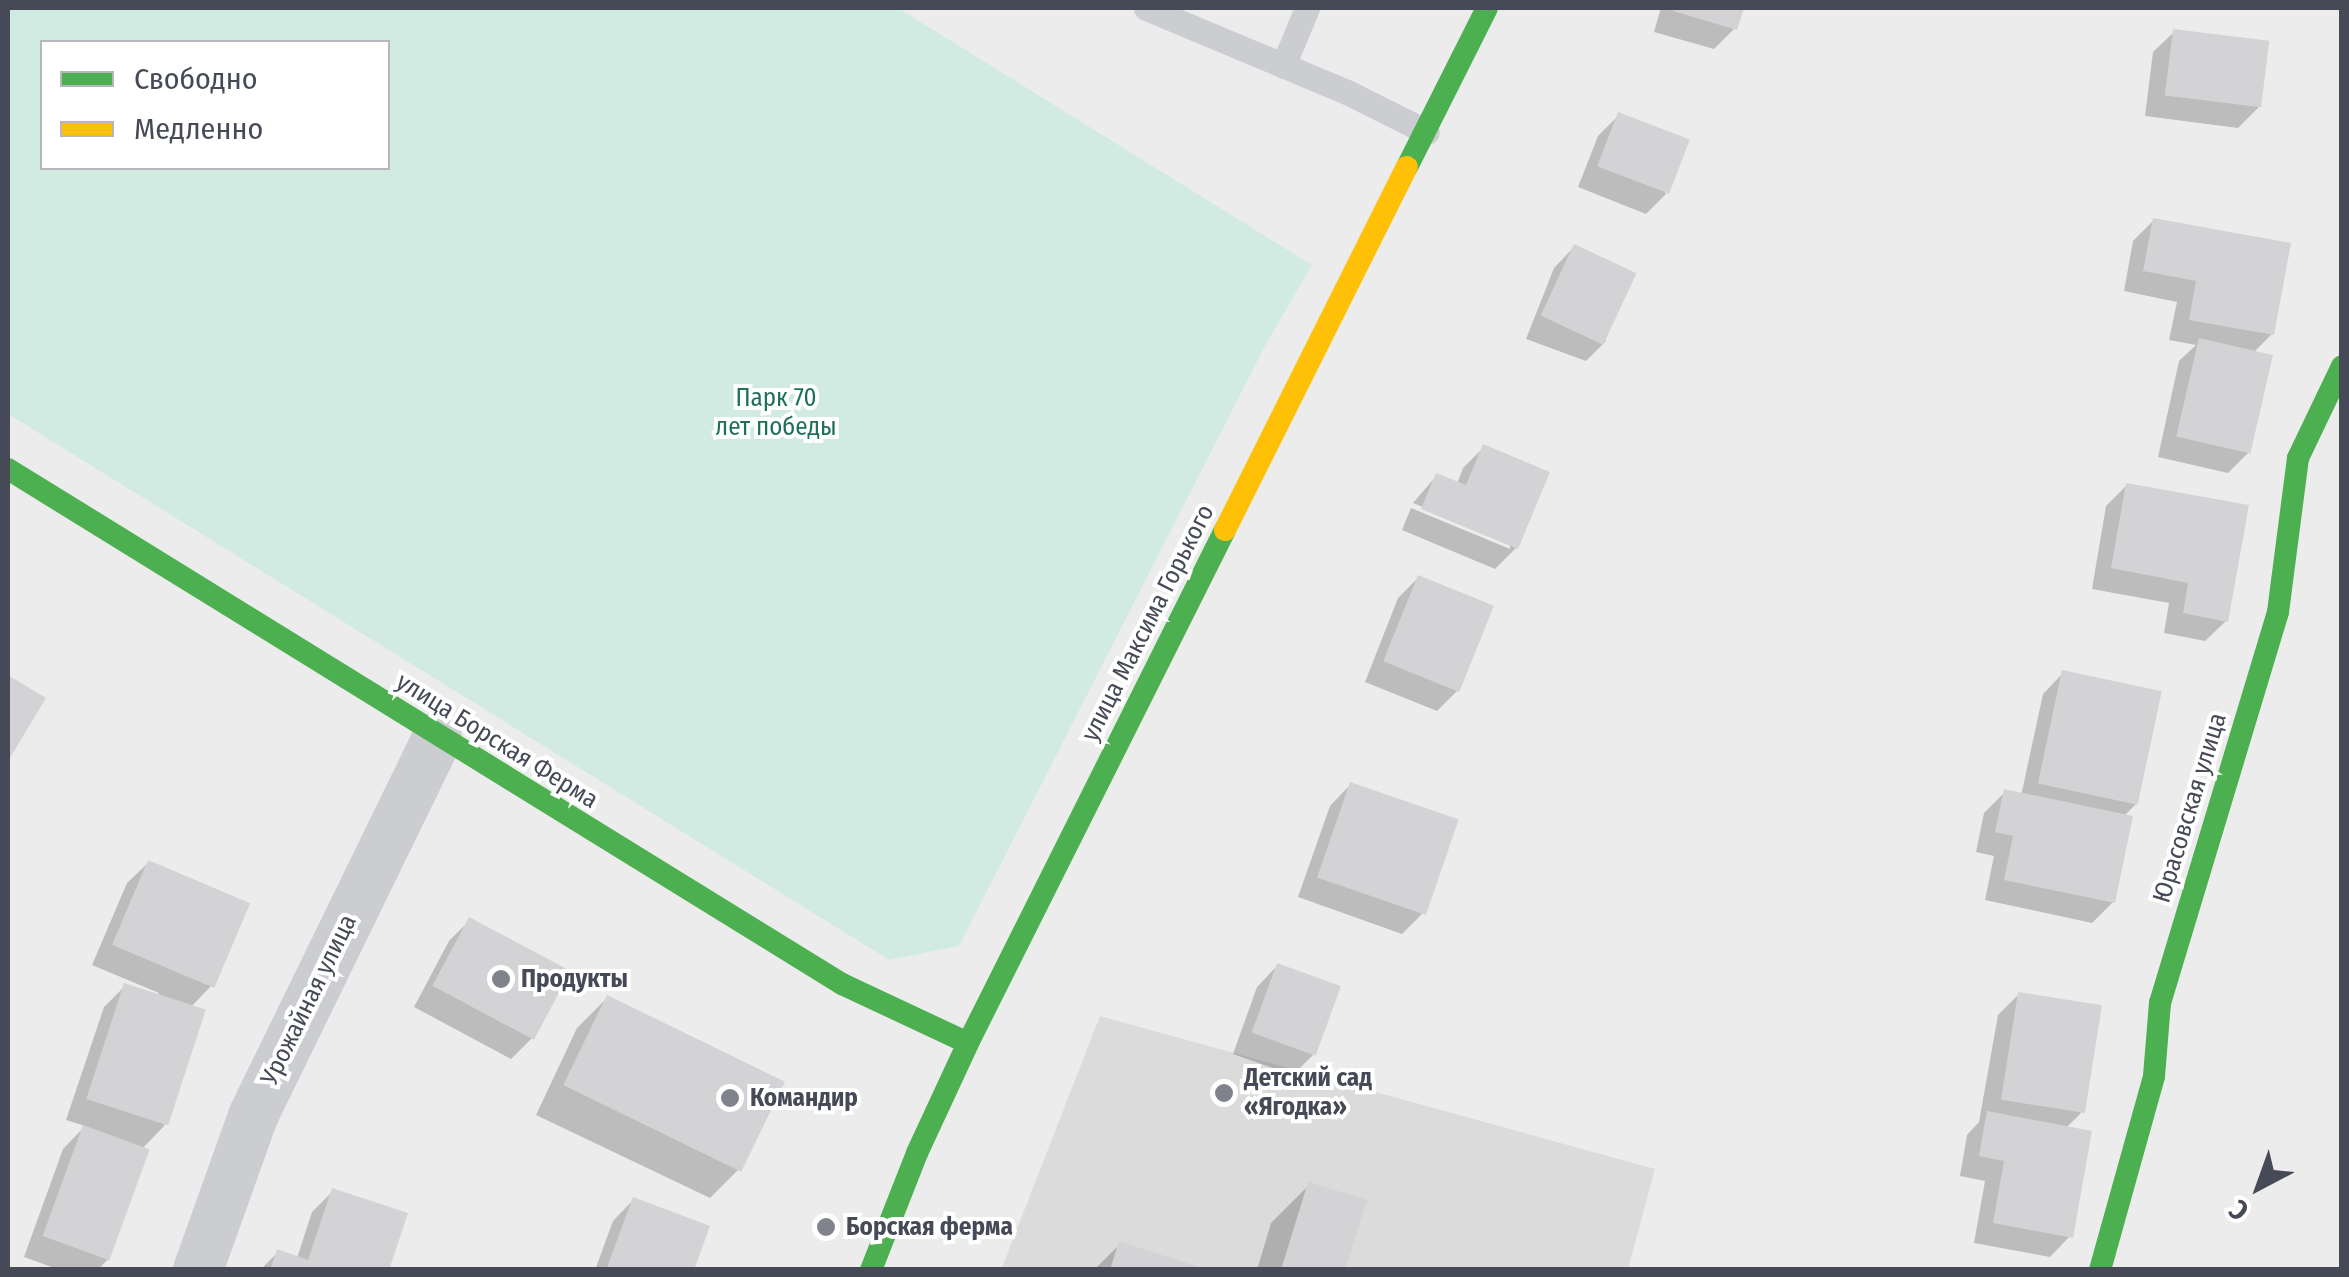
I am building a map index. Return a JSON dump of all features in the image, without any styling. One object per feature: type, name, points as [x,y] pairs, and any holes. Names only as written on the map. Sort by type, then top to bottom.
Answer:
[{"type":"street","name":"улица Максима Горького","points":[[871,1270],[917,1154],[968,1043],[1487,8]]},
{"type":"street","name":"Юрасовская улица","points":[[2100,1270],[2154,1076],[2160,1003],[2278,612],[2298,458],[2342,366]]},
{"type":"street","name":"улица Борская Ферма","points":[[9,472],[842,984],[968,1043]]},
{"type":"street","name":"Урожайная улица","points":[[198,1270],[253,1116],[437,738]]},
{"type":"lane","points":[[1146,8],[1427,132]]},
{"type":"lane","points":[[1282,66],[1307,8]]},
{"type":"shaded area","name":"Детский сад «Ягодка»","points":[[1100,1016],[1655,1169],[1628,1269],[1001,1270]]},
{"type":"green space","name":"Парк 70 лет победы","points":[[8,8],[898,8],[1312,265],[1266,344],[959,946],[889,960],[8,414]]},
{"type":"building","points":[[1744,8],[1737,30],[1673,11]]},
{"type":"building","points":[[2173,29],[2269,41],[2261,107],[2165,96]]},
{"type":"building","points":[[1618,112],[1690,140],[1669,194],[1597,166]]},
{"type":"building","points":[[2153,218],[2291,243],[2274,335],[2189,320],[2196,281],[2143,271]]},
{"type":"building","points":[[1574,244],[1637,273],[1603,345],[1541,316]]},
{"type":"building","points":[[2199,338],[2273,355],[2250,454],[2176,436]]},
{"type":"building","points":[[1483,444],[1550,472],[1518,549],[1421,509],[1436,473],[1466,485]]},
{"type":"building","points":[[2126,483],[2249,505],[2228,622],[2183,613],[2188,583],[2111,568]]},
{"type":"building","points":[[1418,575],[1494,606],[1459,692],[1383,661]]},
{"type":"building","points":[[2062,670],[2162,691],[2138,805],[2038,783]]},
{"type":"building","points":[[8,675],[46,698],[8,761]]},
{"type":"building","points":[[1350,782],[1459,819],[1426,915],[1317,877]]},
{"type":"building","points":[[2004,789],[2133,816],[2115,903],[2004,880],[2013,836],[1995,832]]},
{"type":"building","points":[[148,860],[250,903],[214,988],[112,945]]},
{"type":"building","name":"Продукты","points":[[469,917],[571,971],[534,1040],[432,986]]},
{"type":"building","points":[[1277,963],[1341,986],[1316,1056],[1252,1033]]},
{"type":"building","points":[[124,983],[206,1010],[168,1126],[86,1099]]},
{"type":"building","points":[[2018,992],[2102,1005],[2085,1113],[2001,1100]]},
{"type":"building","points":[[607,995],[785,1082],[741,1172],[563,1085]]},
{"type":"building","points":[[1987,1111],[2092,1131],[2073,1238],[1993,1223],[2004,1161],[1979,1156]]},
{"type":"building","points":[[83,1125],[150,1149],[109,1260],[43,1236]]},
{"type":"building","name":"Детский сад «Ягодка»","points":[[1308,1182],[1367,1200],[1345,1270],[1281,1270]]},
{"type":"building","points":[[332,1188],[408,1213],[389,1270],[270,1270],[277,1249],[308,1260]]},
{"type":"building","points":[[633,1197],[710,1226],[694,1270],[606,1270]]},
{"type":"building","points":[[1119,1241],[1205,1269],[1110,1270]]},
{"type":"traffic: fast","points":[[1407,167],[1487,8]]},
{"type":"traffic: fast","points":[[2100,1270],[2154,1076],[2160,1003],[2278,612],[2298,458],[2342,366]]},
{"type":"traffic: fast","points":[[8,469],[842,984],[968,1043]]},
{"type":"traffic: fast","points":[[871,1270],[917,1153],[968,1043],[1225,530]]},
{"type":"traffic: slow","points":[[1225,530],[1407,167]]},
{"type":"place","name":"Продукты","points":[[501,979]]},
{"type":"place","name":"Детский сад «Ягодка»","points":[[1224,1093]]},
{"type":"place","name":"Командир","points":[[730,1098]]},
{"type":"place","name":"Борская ферма","points":[[826,1227]]}]
